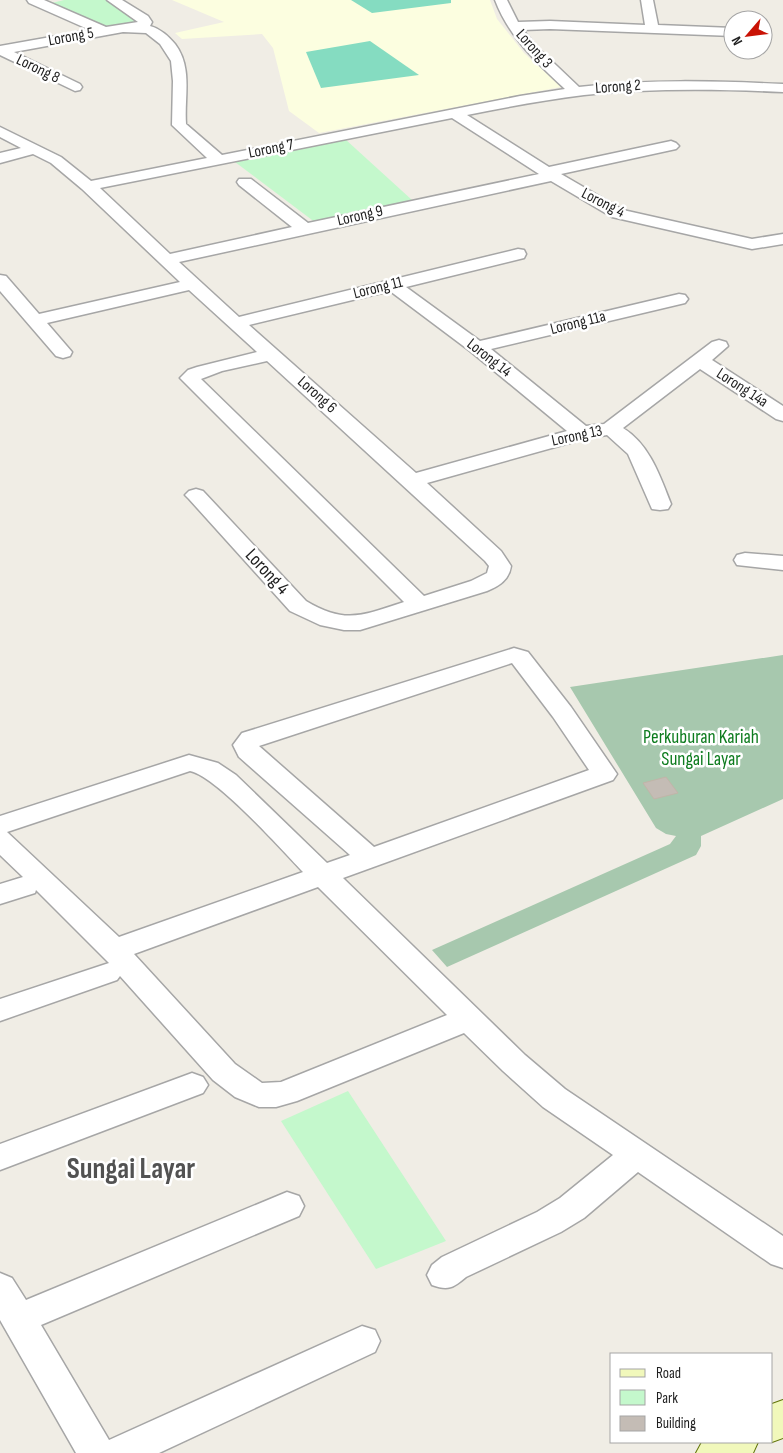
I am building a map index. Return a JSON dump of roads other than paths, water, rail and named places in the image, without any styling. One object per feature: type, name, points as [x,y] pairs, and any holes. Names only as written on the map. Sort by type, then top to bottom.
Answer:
[{"type":"street","points":[[113,0],[142,19],[145,22],[143,27],[155,31],[171,47],[180,65],[179,122],[181,128],[218,159]]},
{"type":"street","name":"Lorong 3","points":[[501,0],[514,26],[540,58],[576,91]]},
{"type":"street","points":[[648,0],[652,28]]},
{"type":"street","points":[[42,1],[104,31]]},
{"type":"street","points":[[514,26],[543,25],[723,32]]},
{"type":"street","name":"Lorong 5","points":[[0,50],[104,31],[143,27]]},
{"type":"street","name":"Lorong 8","points":[[0,50],[75,87]]},
{"type":"street","name":"Lorong 2","points":[[454,113],[576,91],[687,84],[783,88]]},
{"type":"street","name":"Lorong 7","points":[[88,186],[454,113]]},
{"type":"street","name":"Lorong 4","points":[[454,113],[550,174],[618,214],[737,242],[752,244],[777,240]]},
{"type":"street","name":"Lorong 6","points":[[0,131],[66,167],[88,186],[494,556],[500,566],[500,574],[494,580],[420,605],[353,624]]},
{"type":"street","points":[[0,149],[29,146]]},
{"type":"street","points":[[0,158],[29,146]]},
{"type":"street","name":"Lorong 9","points":[[167,260],[671,146]]},
{"type":"street","points":[[245,182],[305,229]]},
{"type":"street","name":"Lorong 11","points":[[237,323],[518,254]]},
{"type":"street","points":[[0,280],[64,352]]},
{"type":"street","points":[[36,320],[194,284]]},
{"type":"street","name":"Lorong 14","points":[[393,285],[477,348],[582,433]]},
{"type":"street","name":"Lorong 11a","points":[[477,348],[680,298]]},
{"type":"street","name":"Lorong 13","points":[[412,481],[582,433],[610,429],[719,346]]},
{"type":"street","points":[[272,354],[212,368],[193,374],[190,378],[420,605]]},
{"type":"street","name":"Lorong 14a","points":[[700,361],[783,415]]},
{"type":"street","points":[[610,429],[620,434],[639,452],[660,504]]},
{"type":"street","name":"Lorong 4","points":[[196,495],[298,606],[316,616],[345,624],[353,624]]},
{"type":"street","points":[[745,560],[783,564]]},
{"type":"street","points":[[0,1010],[110,962],[323,876],[371,859],[604,774],[562,712],[520,657],[514,655],[260,736],[251,740],[246,745],[248,751],[371,859]]},
{"type":"street","points":[[0,825],[189,763],[199,764],[223,778],[514,1063],[554,1098],[783,1254]]},
{"type":"street","points":[[0,839],[110,962],[224,1072],[244,1088],[258,1096],[272,1097],[286,1093],[468,1018]]},
{"type":"street","points":[[0,1157],[192,1085]]},
{"type":"street","points":[[444,1275],[454,1267],[564,1213],[636,1155]]},
{"type":"street","points":[[18,1319],[287,1206]]},
{"type":"street","points":[[0,1288],[96,1453]]},
{"type":"street","points":[[120,1453],[362,1342]]},
{"type":"street","points":[[717,1453],[736,1443]]},
{"type":"district","name":"Sungai Layar","points":[[131,1169]]},
{"type":"park label","name":"Perkuburan Kariah Sungai Layar","points":[[701,748]]}]
